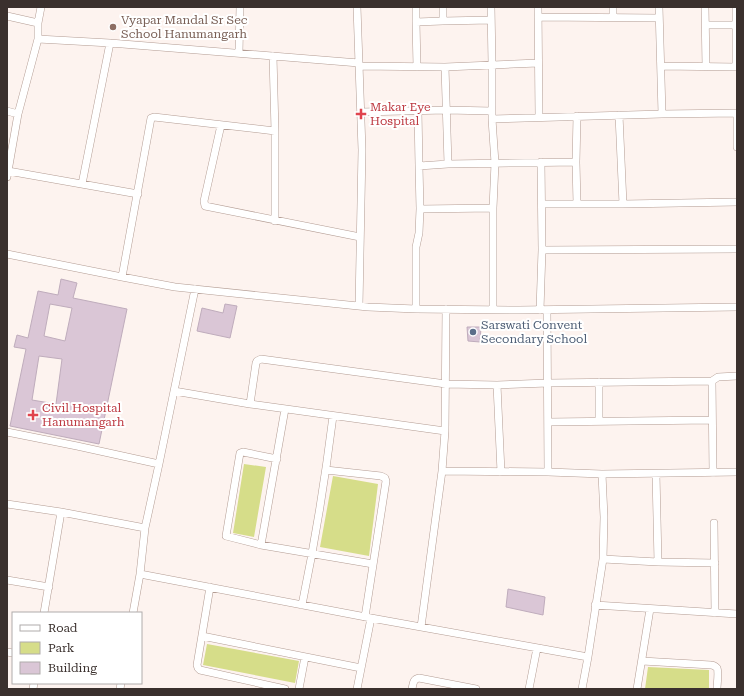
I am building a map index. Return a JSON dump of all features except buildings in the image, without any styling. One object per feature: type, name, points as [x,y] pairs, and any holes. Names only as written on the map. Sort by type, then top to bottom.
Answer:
[{"type":"street","points":[[42,7],[38,23],[38,39],[18,114],[8,174],[82,184],[138,194]]},
{"type":"street","points":[[239,53],[240,7]]},
{"type":"street","points":[[357,7],[362,150],[359,306]]},
{"type":"street","points":[[416,7],[417,66]]},
{"type":"street","points":[[443,7],[443,21]]},
{"type":"street","points":[[491,7],[492,119],[495,163],[493,208],[493,310]]},
{"type":"street","points":[[538,7],[539,117]]},
{"type":"street","points":[[613,7],[613,17]]},
{"type":"street","points":[[659,7],[662,114]]},
{"type":"street","points":[[705,7],[706,66]]},
{"type":"street","points":[[660,66],[736,67],[736,7]]},
{"type":"street","points":[[7,16],[38,23]]},
{"type":"street","points":[[538,17],[659,18]]},
{"type":"street","points":[[416,22],[491,20]]},
{"type":"street","points":[[706,25],[736,25]]},
{"type":"street","points":[[38,39],[239,53],[359,64],[445,66],[538,63]]},
{"type":"street","points":[[82,184],[110,43]]},
{"type":"street","points":[[273,56],[275,220]]},
{"type":"street","points":[[445,66],[448,164]]},
{"type":"street","points":[[361,112],[446,110],[492,111]]},
{"type":"street","points":[[416,309],[416,246],[419,233],[420,209],[418,111]]},
{"type":"street","points":[[7,112],[18,114]]},
{"type":"street","points":[[492,119],[737,113],[737,147]]},
{"type":"street","points":[[619,115],[623,204]]},
{"type":"street","points":[[578,116],[576,162],[578,204]]},
{"type":"street","points":[[122,277],[152,117],[275,131]]},
{"type":"street","points":[[221,125],[204,205],[207,207],[360,237]]},
{"type":"street","points":[[541,162],[542,250],[548,383],[548,472]]},
{"type":"street","points":[[419,166],[448,164],[576,162]]},
{"type":"street","points":[[542,204],[737,202]]},
{"type":"street","points":[[420,209],[493,208]]},
{"type":"street","points":[[542,250],[737,249]]},
{"type":"street","points":[[7,254],[175,287],[359,306],[416,309],[493,310],[737,307]]},
{"type":"street","points":[[133,612],[140,574],[145,528],[160,464],[195,289]]},
{"type":"street","points":[[421,627],[442,471],[445,431],[446,309]]},
{"type":"street","points":[[250,404],[256,363],[261,359],[446,384],[497,385],[712,381],[718,377],[737,376]]},
{"type":"street","points":[[712,381],[713,473]]},
{"type":"street","points":[[599,382],[599,421]]},
{"type":"street","points":[[497,385],[501,472]]},
{"type":"street","points":[[174,391],[250,404],[445,431]]},
{"type":"street","points":[[261,545],[285,409]]},
{"type":"street","points":[[302,605],[326,470],[333,416]]},
{"type":"street","points":[[548,422],[712,420]]},
{"type":"street","points":[[7,432],[160,464]]},
{"type":"street","points":[[277,459],[240,452],[226,536],[261,545],[373,564]]},
{"type":"street","points":[[326,470],[381,476],[385,478],[386,482],[373,564],[368,618],[357,689]]},
{"type":"street","points":[[442,471],[602,474],[737,472]]},
{"type":"street","points":[[582,689],[603,559],[604,517],[602,474]]},
{"type":"street","points":[[656,474],[658,562]]},
{"type":"street","points":[[7,504],[61,512],[145,528]]},
{"type":"street","points":[[44,612],[61,512]]},
{"type":"street","points":[[714,523],[715,613]]},
{"type":"street","points":[[603,559],[715,563]]},
{"type":"street","points":[[140,574],[368,618],[588,657]]},
{"type":"street","points":[[7,580],[48,587]]},
{"type":"street","points":[[210,587],[197,665],[198,668],[285,689]]},
{"type":"street","points":[[595,605],[737,614]]},
{"type":"street","points":[[637,689],[650,609]]},
{"type":"street","points":[[202,636],[361,668]]},
{"type":"street","points":[[529,689],[537,648]]},
{"type":"street","points":[[299,689],[305,657]]},
{"type":"street","points":[[642,661],[711,664],[717,668],[717,689]]},
{"type":"street","points":[[412,689],[414,680],[419,678],[476,689]]},
{"type":"green space","points":[[244,464],[266,467],[254,537],[233,533]]},
{"type":"green space","points":[[333,476],[378,484],[369,556],[320,547]]},
{"type":"green space","points":[[207,644],[299,661],[295,683],[203,665]]},
{"type":"green space","points":[[648,667],[709,670],[709,689],[645,689]]},
{"type":"place","name":"Vyapar Mandal Sr Sec School Hanumangarh","points":[[113,27]]},
{"type":"place","name":"Makar Eye Hospital","points":[[361,114]]},
{"type":"place","name":"Sarswati Convent Secondary School","points":[[473,332]]},
{"type":"place","name":"Civil Hospital Hanumangarh","points":[[33,415]]}]
